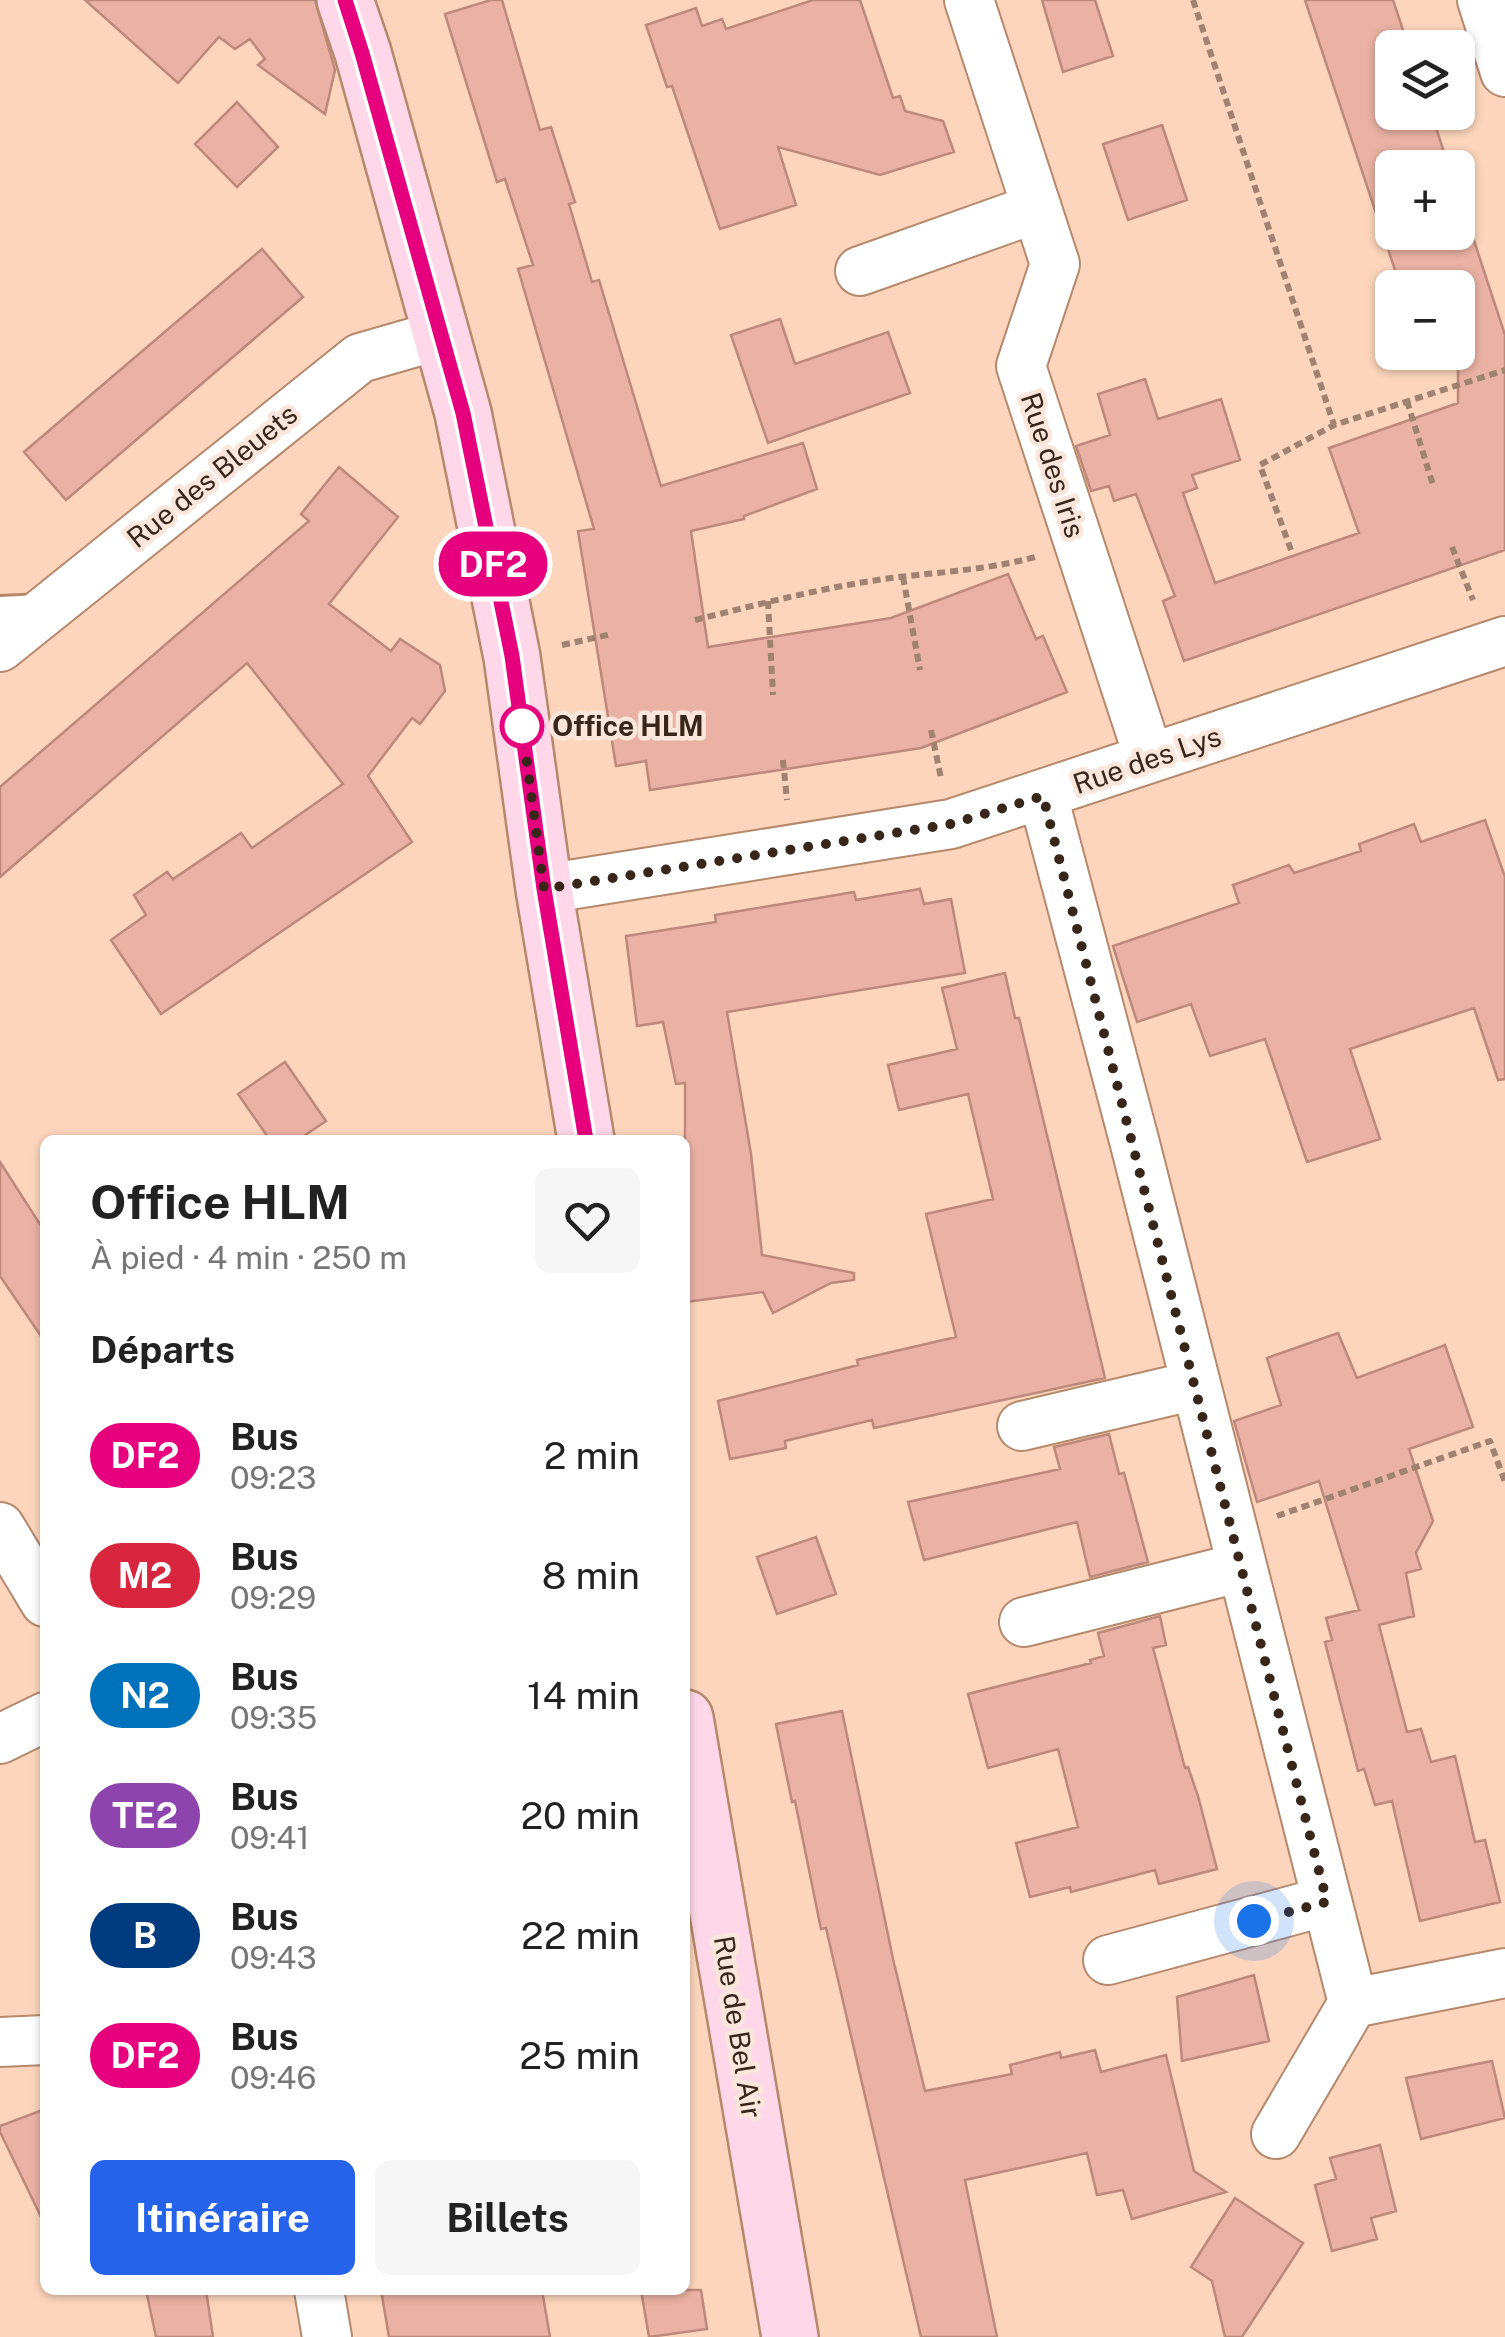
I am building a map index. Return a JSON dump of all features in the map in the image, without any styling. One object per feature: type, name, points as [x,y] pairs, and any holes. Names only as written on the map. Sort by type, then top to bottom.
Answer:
[{"type":"main road","points":[[345,0],[463,413],[512,656],[544,889],[585,1135]]},
{"type":"main road","name":"Rue de Bel Air","points":[[690,1747],[790,2337]]},
{"type":"street","name":"Rue des Iris","points":[[969,0],[1054,264],[1021,366],[1149,758]]},
{"type":"street","points":[[1482,0],[1505,72]]},
{"type":"street","points":[[860,271],[1036,208]]},
{"type":"street","name":"Rue des Bleuets","points":[[0,647],[360,358],[440,336]]},
{"type":"street","name":"Rue des Lys","points":[[544,889],[951,824],[1149,758],[1500,658]]},
{"type":"street","points":[[1043,796],[1352,2003],[1276,2134]]},
{"type":"street","points":[[1022,1426],[1196,1386]]},
{"type":"street","points":[[0,1527],[40,1594]]},
{"type":"street","points":[[1024,1622],[1238,1550]]},
{"type":"street","points":[[0,1739],[40,1719]]},
{"type":"street","points":[[1108,1960],[1327,1902]]},
{"type":"street","points":[[1352,2003],[1505,1974]]},
{"type":"street","points":[[0,2042],[40,2040]]},
{"type":"street","points":[[320,2295],[328,2337]]},
{"type":"lane","points":[[0,608],[52,605]]},
{"type":"path","points":[[1193,0],[1334,425]]},
{"type":"path","points":[[1291,550],[1260,465],[1334,425],[1505,370]]},
{"type":"path","points":[[1407,402],[1433,485]]},
{"type":"path","points":[[695,620],[904,577],[1000,567],[1080,544]]},
{"type":"path","points":[[904,577],[920,670]]},
{"type":"path","points":[[768,602],[774,694]]},
{"type":"path","points":[[1238,1550],[1490,1440],[1505,1482]]},
{"type":"building","points":[[85,0],[315,0],[335,70],[325,114],[258,65],[265,59],[250,39],[235,49],[219,37],[178,83]]},
{"type":"building","points":[[502,0],[540,130],[551,127],[575,202],[569,204],[592,282],[599,280],[661,486],[803,443],[817,489],[744,519],[691,531],[708,647],[891,618],[1008,574],[1036,639],[1043,636],[1067,692],[921,748],[650,790],[646,761],[616,766],[578,531],[594,529],[518,269],[533,265],[505,179],[497,182],[445,14]]},
{"type":"building","points":[[813,0],[860,0],[893,98],[900,96],[905,111],[943,121],[954,152],[880,175],[778,147],[796,205],[720,229],[672,86],[667,87],[646,25],[696,8],[702,26],[722,19],[726,29]]},
{"type":"building","points":[[1042,0],[1095,0],[1113,56],[1063,72]]},
{"type":"building","points":[[1305,0],[1393,0],[1403,30],[1375,30],[1375,130],[1437,130],[1443,150],[1375,150],[1375,210]]},
{"type":"building","points":[[237,102],[278,147],[237,187],[195,144]]},
{"type":"building","points":[[1162,125],[1187,200],[1128,220],[1103,144]]},
{"type":"building","points":[[1475,244],[1505,335],[1505,550],[1184,661],[1163,601],[1175,596],[1136,494],[1114,501],[1109,486],[1091,491],[1076,446],[1110,435],[1098,394],[1145,379],[1158,419],[1221,399],[1240,460],[1192,475],[1197,488],[1183,493],[1215,583],[1359,533],[1329,448],[1458,403],[1458,370],[1475,370],[1475,270],[1395,270],[1388,250],[1475,250]]},
{"type":"building","points":[[262,249],[303,297],[66,500],[24,452]]},
{"type":"building","points":[[780,319],[795,364],[888,332],[910,393],[768,443],[731,335]]},
{"type":"building","points":[[339,467],[398,517],[329,604],[391,651],[400,639],[440,665],[445,691],[420,724],[412,718],[368,776],[412,842],[161,1014],[111,940],[146,915],[134,895],[167,872],[173,879],[241,833],[252,848],[343,784],[247,663],[0,877],[0,787],[309,521],[301,514]]},
{"type":"building","points":[[1485,820],[1505,877],[1505,1079],[1498,1080],[1474,1008],[1350,1049],[1380,1139],[1307,1162],[1265,1039],[1210,1056],[1191,1004],[1137,1022],[1113,946],[1239,903],[1233,885],[1289,865],[1294,873],[1361,851],[1359,844],[1414,824],[1421,842]]},
{"type":"building","points":[[920,889],[924,904],[951,899],[965,973],[727,1012],[751,1154],[762,1255],[854,1273],[854,1280],[831,1283],[773,1313],[763,1292],[690,1301],[690,1135],[685,1135],[685,1083],[676,1084],[663,1022],[637,1026],[626,936],[716,922],[715,915],[854,892],[856,900]]},
{"type":"building","points":[[1005,973],[1105,1378],[874,1428],[872,1420],[785,1441],[786,1448],[730,1459],[718,1401],[858,1365],[857,1360],[956,1337],[926,1214],[993,1199],[968,1094],[899,1110],[888,1065],[957,1049],[942,988]]},
{"type":"building","points":[[285,1062],[326,1121],[305,1135],[267,1135],[238,1094]]},
{"type":"building","points":[[0,1162],[40,1224],[40,1335],[0,1276]]},
{"type":"building","points":[[1338,1333],[1357,1378],[1445,1345],[1473,1427],[1409,1449],[1433,1521],[1416,1553],[1421,1569],[1406,1573],[1414,1616],[1379,1625],[1407,1732],[1421,1729],[1431,1762],[1455,1756],[1475,1842],[1485,1840],[1500,1902],[1420,1921],[1392,1801],[1375,1805],[1364,1769],[1358,1771],[1325,1642],[1332,1640],[1326,1618],[1359,1610],[1319,1481],[1257,1502],[1234,1421],[1281,1405],[1267,1358]]},
{"type":"building","points":[[1109,1434],[1148,1562],[1090,1577],[1077,1522],[924,1560],[908,1502],[1060,1469],[1054,1447]]},
{"type":"building","points":[[816,1537],[836,1594],[777,1614],[757,1557]]},
{"type":"building","points":[[1160,1616],[1166,1645],[1153,1648],[1217,1869],[1159,1884],[1155,1870],[1071,1892],[1070,1887],[1030,1897],[1016,1843],[1078,1827],[1058,1749],[988,1768],[968,1694],[1091,1663],[1090,1660],[1104,1656],[1098,1633]]},
{"type":"building","points":[[842,1711],[893,1959],[925,2091],[1012,2074],[1010,2065],[1060,2052],[1061,2058],[1095,2050],[1101,2072],[1166,2055],[1194,2171],[1226,2192],[1132,2219],[1123,2190],[1097,2195],[1087,2153],[965,2180],[997,2337],[921,2337],[826,1928],[821,1929],[776,1724]]},
{"type":"building","points":[[1254,1975],[1269,2041],[1182,2061],[1177,1997]]},
{"type":"building","points":[[1492,2061],[1505,2118],[1421,2139],[1406,2078]]},
{"type":"building","points":[[40,2111],[40,2215],[0,2132],[0,2126]]},
{"type":"building","points":[[1380,2145],[1396,2211],[1371,2218],[1377,2239],[1332,2251],[1315,2185],[1336,2179],[1330,2158]]},
{"type":"building","points":[[1235,2198],[1303,2243],[1242,2337],[1225,2337],[1212,2281],[1191,2267]]},
{"type":"building","points":[[690,2290],[701,2290],[707,2329],[649,2337],[642,2295],[690,2295]]},
{"type":"building","points":[[147,2295],[207,2295],[213,2337],[156,2337]]},
{"type":"building","points":[[382,2295],[543,2295],[550,2337],[389,2337]]},
{"type":"bus line","name":"DF2","points":[[345,0],[463,413],[512,656],[544,889],[585,1135]]},
{"type":"place","name":"Office HLM","points":[[522,726]]},
{"type":"route","points":[[522,726],[544,889],[951,824],[1043,796],[1327,1902],[1254,1921]]}]
